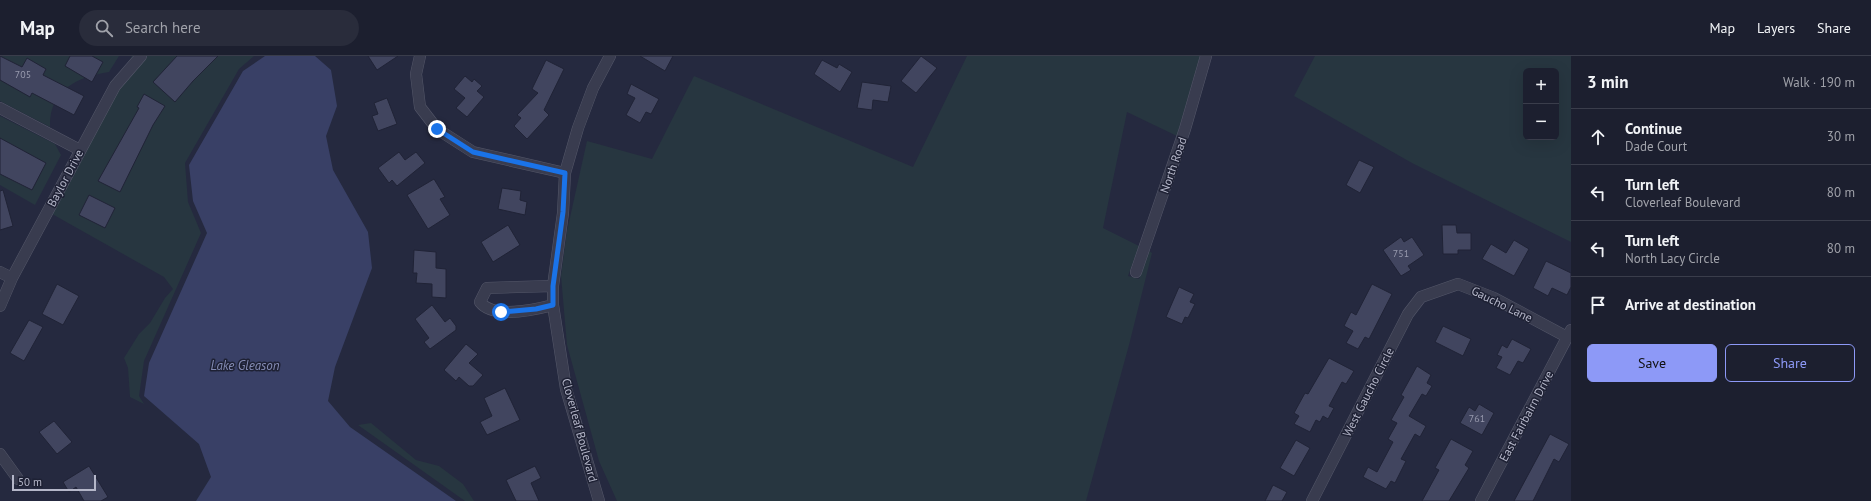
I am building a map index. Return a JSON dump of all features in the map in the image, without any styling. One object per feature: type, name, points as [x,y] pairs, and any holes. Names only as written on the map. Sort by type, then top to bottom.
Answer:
[{"type":"street","name":"Baylor Drive","points":[[0,306],[12,278],[115,86],[141,56]]},
{"type":"street","points":[[420,56],[416,74],[420,107],[437,129],[473,152],[565,173]]},
{"type":"street","name":"Cloverleaf Boulevard","points":[[600,501],[566,389],[553,305],[553,286],[563,212],[565,173],[578,128],[594,88],[610,56]]},
{"type":"street","name":"North Road","points":[[1136,272],[1185,129],[1206,56]]},
{"type":"street","points":[[0,108],[80,150]]},
{"type":"street","points":[[0,272],[12,278]]},
{"type":"street","name":"Gaucho Lane","points":[[1434,292],[1458,284],[1494,298],[1569,334]]},
{"type":"street","points":[[553,286],[487,288],[480,302],[484,307],[501,312],[536,309],[553,305]]},
{"type":"street","name":"West Gaucho Circle","points":[[1312,501],[1408,314],[1421,297],[1434,292]]},
{"type":"street","name":"East Fairbairn Drive","points":[[1481,501],[1569,334]]},
{"type":"street","points":[[0,454],[18,479]]},
{"type":"shaded area","points":[[0,56],[119,56],[109,72],[97,74],[76,82],[60,95],[54,104],[51,114],[50,127],[0,101]]},
{"type":"shaded area","points":[[132,56],[254,56],[239,69],[185,163],[188,202],[201,233],[144,361],[139,396],[144,404],[130,397],[128,368],[124,358],[139,334],[150,323],[165,298],[173,289],[164,277],[45,210],[78,149]]},
{"type":"shaded area","points":[[967,56],[1200,56],[1177,136],[1127,112],[1103,228],[1139,246],[1128,276],[1139,279],[1149,251],[1152,253],[1129,345],[1086,501],[617,501],[599,461],[567,345],[561,276],[567,231],[587,141],[652,159],[694,76],[913,167]]},
{"type":"shaded area","points":[[1315,56],[1571,56],[1571,242],[1412,163],[1294,96]]},
{"type":"shaded area","points":[[0,116],[55,144],[61,155],[35,205],[0,185]]},
{"type":"shaded area","points":[[371,423],[416,460],[439,466],[463,484],[474,501],[465,501],[358,425]]},
{"type":"water","name":"Lake Gleason","points":[[265,56],[315,56],[331,70],[337,106],[326,136],[333,170],[368,232],[372,268],[335,367],[328,401],[350,427],[456,501],[196,501],[211,477],[199,444],[144,396],[149,363],[207,233],[193,201],[189,165],[243,71]]},
{"type":"building","points":[[0,56],[22,67],[27,58],[46,69],[43,75],[84,96],[74,115],[32,93],[30,97],[0,80]]},
{"type":"building","points":[[70,56],[92,56],[103,62],[92,82],[65,66]]},
{"type":"building","points":[[177,56],[218,56],[175,102],[153,82]]},
{"type":"building","points":[[368,56],[398,56],[377,70]]},
{"type":"building","points":[[640,56],[673,56],[665,71]]},
{"type":"building","points":[[921,56],[937,68],[916,93],[901,81]]},
{"type":"building","points":[[546,60],[564,69],[544,110],[549,115],[527,139],[514,126],[521,118],[517,115],[538,93],[532,89]]},
{"type":"building","points":[[822,60],[837,68],[839,64],[852,72],[840,92],[814,74]]},
{"type":"building","points":[[465,76],[472,82],[474,79],[482,86],[477,91],[484,97],[467,117],[456,108],[465,98],[454,89]]},
{"type":"building","points":[[862,82],[891,86],[888,102],[873,100],[872,110],[857,108]]},
{"type":"building","points":[[631,84],[659,99],[651,114],[646,112],[640,123],[626,115],[635,98],[627,94]]},
{"type":"building","points":[[144,94],[165,106],[153,125],[120,192],[98,181],[139,108],[137,107]]},
{"type":"building","points":[[387,98],[397,124],[378,131],[372,116],[378,114],[374,103]]},
{"type":"building","points":[[0,138],[46,163],[32,190],[0,174]]},
{"type":"building","points":[[399,152],[405,160],[416,152],[425,163],[397,186],[392,180],[389,183],[378,168]]},
{"type":"building","points":[[1359,160],[1374,167],[1360,193],[1346,185]]},
{"type":"building","points":[[434,179],[445,197],[440,199],[450,215],[428,229],[407,195]]},
{"type":"building","points":[[502,188],[521,191],[520,200],[527,202],[525,215],[498,209]]},
{"type":"building","points":[[3,190],[13,226],[0,230],[0,191]]},
{"type":"building","points":[[89,195],[115,208],[105,228],[79,215]]},
{"type":"building","points":[[508,225],[520,245],[493,262],[481,242]]},
{"type":"building","points":[[1442,225],[1456,225],[1457,233],[1471,233],[1471,250],[1458,250],[1458,254],[1443,254]]},
{"type":"building","points":[[1401,237],[1404,242],[1412,237],[1424,255],[1408,266],[1411,270],[1401,276],[1383,250]]},
{"type":"building","points":[[1514,240],[1529,249],[1514,276],[1482,259],[1491,244],[1506,253]]},
{"type":"building","points":[[414,250],[436,252],[436,268],[446,269],[446,298],[432,297],[432,284],[416,283],[417,273],[413,273]]},
{"type":"building","points":[[1546,261],[1571,273],[1571,287],[1567,295],[1552,288],[1548,296],[1533,288]]},
{"type":"building","points":[[57,284],[79,296],[63,325],[42,314]]},
{"type":"building","points":[[1372,284],[1392,294],[1369,339],[1365,337],[1358,349],[1346,343],[1353,331],[1344,326],[1351,312],[1356,315]]},
{"type":"building","points":[[1179,287],[1194,294],[1190,302],[1195,304],[1188,318],[1185,317],[1182,324],[1166,317]]},
{"type":"building","points":[[432,305],[445,322],[450,318],[456,326],[456,330],[430,349],[424,342],[429,338],[415,319]]},
{"type":"building","points":[[29,320],[43,327],[24,361],[10,353]]},
{"type":"building","points":[[1443,326],[1471,339],[1463,356],[1435,342]]},
{"type":"building","points":[[1512,339],[1531,349],[1523,363],[1518,361],[1510,375],[1496,368],[1502,357],[1497,355],[1502,345],[1507,348]]},
{"type":"building","points":[[466,344],[478,354],[469,363],[483,375],[473,386],[469,386],[459,377],[456,381],[444,370]]},
{"type":"building","points":[[1329,358],[1354,371],[1346,384],[1342,382],[1329,406],[1334,408],[1328,419],[1323,416],[1320,422],[1316,420],[1310,432],[1294,424],[1299,416],[1294,413],[1305,393],[1308,394]]},
{"type":"building","points":[[1417,366],[1431,375],[1427,383],[1432,386],[1426,396],[1422,394],[1409,416],[1426,426],[1420,437],[1415,434],[1401,459],[1406,461],[1395,483],[1391,481],[1386,489],[1363,477],[1368,467],[1377,472],[1393,442],[1388,439],[1397,423],[1391,420],[1404,397],[1401,395]]},
{"type":"building","points":[[505,388],[520,420],[487,435],[480,422],[492,416],[484,398]]},
{"type":"building","points":[[1479,404],[1494,413],[1482,435],[1460,423],[1469,407],[1475,411]]},
{"type":"building","points":[[54,421],[72,442],[57,454],[39,432]]},
{"type":"building","points":[[1550,434],[1569,444],[1559,462],[1554,459],[1533,501],[1514,501]]},
{"type":"building","points":[[1451,439],[1473,451],[1465,465],[1469,468],[1449,501],[1422,501],[1439,470],[1435,468]]},
{"type":"building","points":[[1296,440],[1310,448],[1294,476],[1280,468]]},
{"type":"building","points":[[89,466],[108,497],[101,501],[84,501],[76,487],[69,492],[63,482]]},
{"type":"building","points":[[535,466],[541,478],[531,483],[539,501],[516,501],[506,480]]},
{"type":"building","points":[[1273,485],[1287,492],[1282,501],[1265,501]]},
{"type":"route","points":[[437,129],[473,152],[565,173],[563,212],[553,286],[553,305],[536,309],[501,312]]}]
